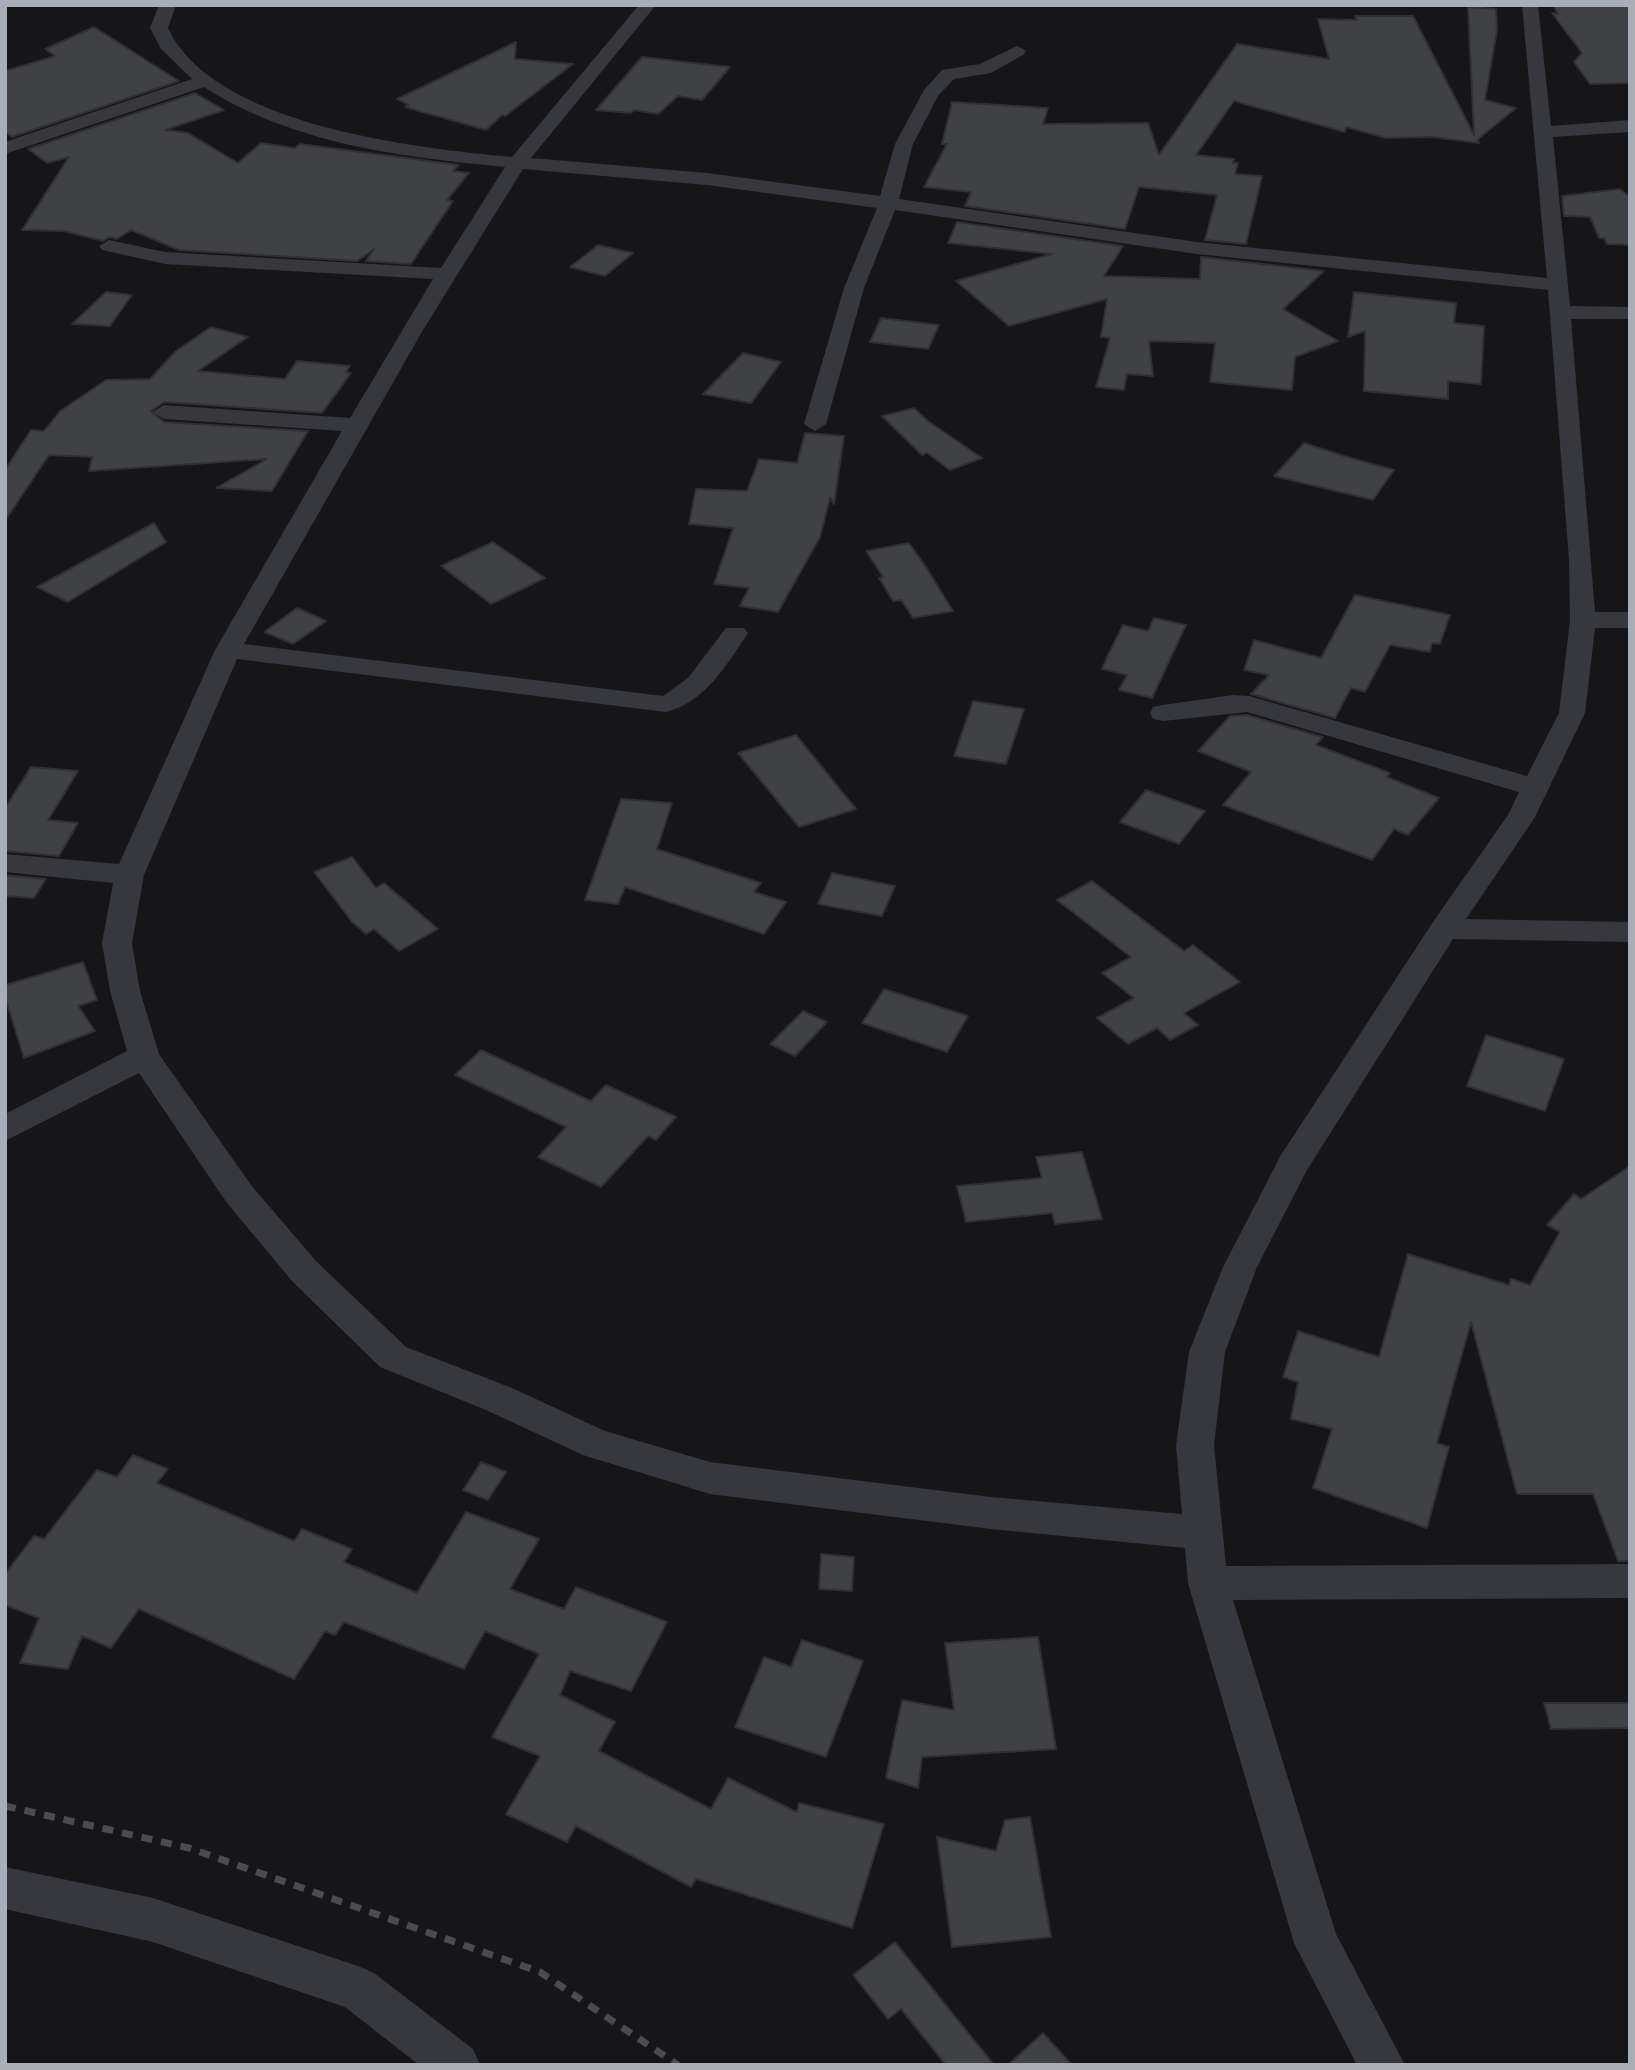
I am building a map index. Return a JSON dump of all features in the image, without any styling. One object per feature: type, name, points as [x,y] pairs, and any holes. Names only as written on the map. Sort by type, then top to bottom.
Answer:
[{"type":"street","points":[[168,5],[159,27],[166,46],[205,81],[278,118],[374,144],[517,163],[705,178],[1559,298],[1630,313]]},
{"type":"street","points":[[648,5],[517,163],[355,425],[228,650],[129,875],[117,943],[125,991],[144,1056],[239,1194],[304,1271],[393,1357],[499,1399],[596,1444],[710,1478],[991,1513],[1202,1533]]},
{"type":"street","points":[[1382,2065],[1316,1943],[1208,1583],[1195,1445],[1207,1352],[1240,1267],[1293,1164],[1444,929],[1521,817],[1572,713],[1583,620],[1559,298],[1530,5]]},
{"type":"street","points":[[815,425],[854,288],[888,204],[904,144],[930,94],[948,74],[985,69],[1017,51]]},
{"type":"street","points":[[5,148],[205,81]]},
{"type":"street","points":[[1543,132],[1630,126]]},
{"type":"street","points":[[109,246],[164,258],[446,274]]},
{"type":"street","points":[[163,412],[355,425]]},
{"type":"street","points":[[1583,620],[1630,620]]},
{"type":"street","points":[[228,650],[666,704],[680,699],[702,678],[735,633]]},
{"type":"street","points":[[1163,713],[1233,703],[1249,704],[1536,788]]},
{"type":"street","points":[[5,863],[129,875]]},
{"type":"street","points":[[1444,929],[1630,932]]},
{"type":"street","points":[[5,1129],[144,1056]]},
{"type":"street","points":[[1208,1583],[1630,1581]]},
{"type":"street","points":[[5,1888],[153,1920],[358,1989],[457,2065]]},
{"type":"building","points":[[1553,5],[1630,5],[1630,83],[1590,84],[1574,62],[1582,53],[1552,13],[1558,14]]},
{"type":"building","points":[[1468,7],[1496,9],[1497,30],[1485,100],[1516,108],[1477,140],[1479,143],[1432,137],[1386,138],[1346,127],[1345,132],[1234,101],[1196,155],[1234,159],[1233,163],[1238,163],[1235,174],[1262,176],[1246,244],[1205,240],[1217,195],[1139,187],[1125,229],[965,206],[971,192],[924,187],[947,144],[942,144],[952,102],[1048,108],[1043,124],[1148,123],[1159,155],[1237,44],[1329,59],[1318,19],[1357,20],[1355,16],[1413,16],[1474,135]]},
{"type":"building","points":[[94,27],[179,81],[12,137],[5,132],[5,71],[55,56],[45,49]]},
{"type":"building","points":[[516,42],[515,59],[573,64],[505,116],[502,115],[486,130],[405,107],[409,105],[397,99]]},
{"type":"building","points":[[642,57],[730,67],[702,100],[678,96],[658,114],[634,110],[631,113],[596,110]]},
{"type":"building","points":[[195,93],[224,110],[165,130],[188,133],[238,163],[261,143],[295,148],[300,144],[459,165],[453,171],[469,173],[447,200],[453,201],[411,264],[366,261],[374,249],[357,261],[179,250],[131,230],[117,239],[110,237],[103,241],[64,231],[22,230],[69,157],[47,163],[28,149]]},
{"type":"building","points":[[1620,189],[1630,197],[1630,245],[1607,244],[1604,238],[1599,238],[1590,217],[1564,216],[1562,196]]},
{"type":"building","points":[[957,222],[1123,246],[1104,276],[1200,279],[1201,257],[1324,271],[1283,309],[1338,341],[1295,357],[1292,390],[1210,382],[1215,343],[1149,341],[1153,376],[1127,374],[1124,390],[1096,387],[1110,338],[1101,337],[1107,299],[1009,326],[956,281],[1052,254],[948,243]]},
{"type":"building","points":[[598,245],[633,253],[605,276],[570,267]]},
{"type":"building","points":[[106,292],[132,295],[110,326],[72,324]]},
{"type":"building","points":[[1354,292],[1456,303],[1454,323],[1484,326],[1481,384],[1448,381],[1448,399],[1364,391],[1365,331],[1348,337]]},
{"type":"building","points":[[881,318],[939,325],[928,349],[870,342]]},
{"type":"building","points":[[211,327],[248,337],[198,371],[285,379],[297,361],[350,366],[346,372],[351,373],[322,413],[164,402],[151,411],[164,422],[308,431],[272,491],[216,488],[267,459],[89,471],[92,457],[49,455],[5,521],[5,470],[31,430],[44,431],[60,411],[106,380],[150,379],[176,351]]},
{"type":"building","points":[[743,353],[781,362],[751,403],[703,394]]},
{"type":"building","points":[[914,408],[928,421],[982,458],[950,470],[927,453],[922,455],[882,416]]},
{"type":"building","points":[[805,433],[844,436],[834,504],[830,498],[820,537],[778,612],[740,606],[749,588],[714,584],[733,528],[689,524],[696,489],[747,491],[759,459],[797,463]]},
{"type":"building","points":[[1304,443],[1394,470],[1373,500],[1274,476]]},
{"type":"building","points":[[154,523],[166,542],[68,602],[37,587]]},
{"type":"building","points":[[493,542],[545,578],[491,604],[441,566]]},
{"type":"building","points":[[909,543],[953,611],[913,618],[901,600],[893,601],[879,578],[883,577],[866,551]]},
{"type":"building","points":[[1355,595],[1450,615],[1440,644],[1432,643],[1430,652],[1390,645],[1365,692],[1351,688],[1335,718],[1251,694],[1269,675],[1244,670],[1254,640],[1321,658]]},
{"type":"building","points":[[297,608],[326,621],[293,644],[264,632]]},
{"type":"building","points":[[1154,618],[1186,625],[1152,698],[1119,690],[1127,675],[1102,669],[1109,653],[1123,625],[1148,631]]},
{"type":"building","points":[[973,701],[1024,709],[1006,764],[954,756]]},
{"type":"building","points":[[1247,715],[1323,737],[1316,745],[1390,773],[1387,777],[1439,798],[1408,835],[1394,829],[1372,860],[1223,805],[1251,772],[1198,751],[1230,716]]},
{"type":"building","points":[[796,735],[856,809],[799,827],[738,753]]},
{"type":"building","points":[[31,767],[78,771],[48,820],[78,823],[59,856],[5,851],[5,808]]},
{"type":"building","points":[[1146,790],[1205,811],[1179,844],[1120,822]]},
{"type":"building","points":[[621,799],[672,803],[657,849],[761,883],[754,892],[786,902],[764,934],[625,887],[618,904],[585,900]]},
{"type":"building","points":[[352,857],[376,888],[384,883],[438,929],[399,951],[374,929],[366,934],[352,922],[314,872]]},
{"type":"building","points":[[832,873],[895,886],[882,916],[818,904]]},
{"type":"building","points":[[5,875],[46,879],[34,898],[5,896]]},
{"type":"building","points":[[1092,881],[1184,951],[1193,945],[1240,982],[1184,1013],[1198,1025],[1170,1040],[1157,1028],[1128,1044],[1097,1018],[1134,998],[1102,973],[1131,957],[1057,900]]},
{"type":"building","points":[[83,962],[97,1000],[78,1006],[95,1031],[24,1058],[5,997],[5,985]]},
{"type":"building","points":[[884,989],[968,1016],[947,1052],[862,1023]]},
{"type":"building","points":[[803,1011],[827,1022],[795,1056],[770,1044]]},
{"type":"building","points":[[1486,1035],[1564,1059],[1545,1111],[1467,1086]]},
{"type":"building","points":[[481,1050],[591,1101],[606,1085],[676,1117],[656,1140],[648,1136],[601,1187],[538,1157],[566,1127],[455,1075]]},
{"type":"building","points":[[1082,1152],[1102,1219],[1055,1224],[1052,1213],[966,1222],[957,1186],[1042,1178],[1036,1157]]},
{"type":"building","points":[[1630,1166],[1630,1561],[1618,1561],[1593,1494],[1517,1494],[1471,1322],[1437,1443],[1449,1447],[1427,1528],[1313,1488],[1332,1429],[1291,1419],[1298,1382],[1283,1377],[1298,1331],[1379,1357],[1408,1254],[1509,1285],[1511,1279],[1530,1285],[1560,1232],[1547,1225],[1574,1194],[1581,1199]]},
{"type":"building","points":[[133,1455],[168,1469],[157,1483],[294,1541],[302,1529],[352,1549],[344,1562],[417,1593],[466,1512],[539,1539],[510,1589],[564,1609],[576,1587],[667,1622],[631,1691],[570,1671],[560,1695],[615,1722],[599,1751],[711,1809],[728,1778],[797,1812],[799,1803],[884,1824],[852,1928],[696,1879],[691,1887],[576,1826],[567,1842],[506,1814],[540,1756],[492,1737],[539,1654],[485,1631],[464,1669],[344,1622],[335,1635],[325,1631],[294,1679],[139,1609],[111,1648],[82,1636],[68,1669],[20,1663],[39,1618],[5,1605],[5,1574],[34,1536],[44,1539],[97,1470],[117,1477]]},
{"type":"building","points":[[481,1462],[506,1472],[488,1500],[463,1490]]},
{"type":"building","points":[[821,1554],[854,1557],[852,1591],[819,1589]]},
{"type":"building","points":[[1038,1637],[1056,1749],[922,1757],[918,1788],[886,1778],[902,1700],[954,1710],[945,1643]]},
{"type":"building","points":[[802,1640],[863,1661],[826,1757],[735,1727],[764,1657],[791,1667]]},
{"type":"building","points":[[1544,1703],[1630,1703],[1630,1728],[1551,1729]]},
{"type":"building","points":[[1030,1817],[1051,1937],[952,1947],[937,1837],[996,1851],[1005,1820]]},
{"type":"building","points":[[895,1942],[994,2065],[946,2065],[901,2009],[888,2019],[853,1975]]},
{"type":"building","points":[[1043,2033],[1072,2065],[1008,2065]]},
{"type":"railway","points":[[5,1806],[189,1848],[540,1972],[678,2065]]}]
